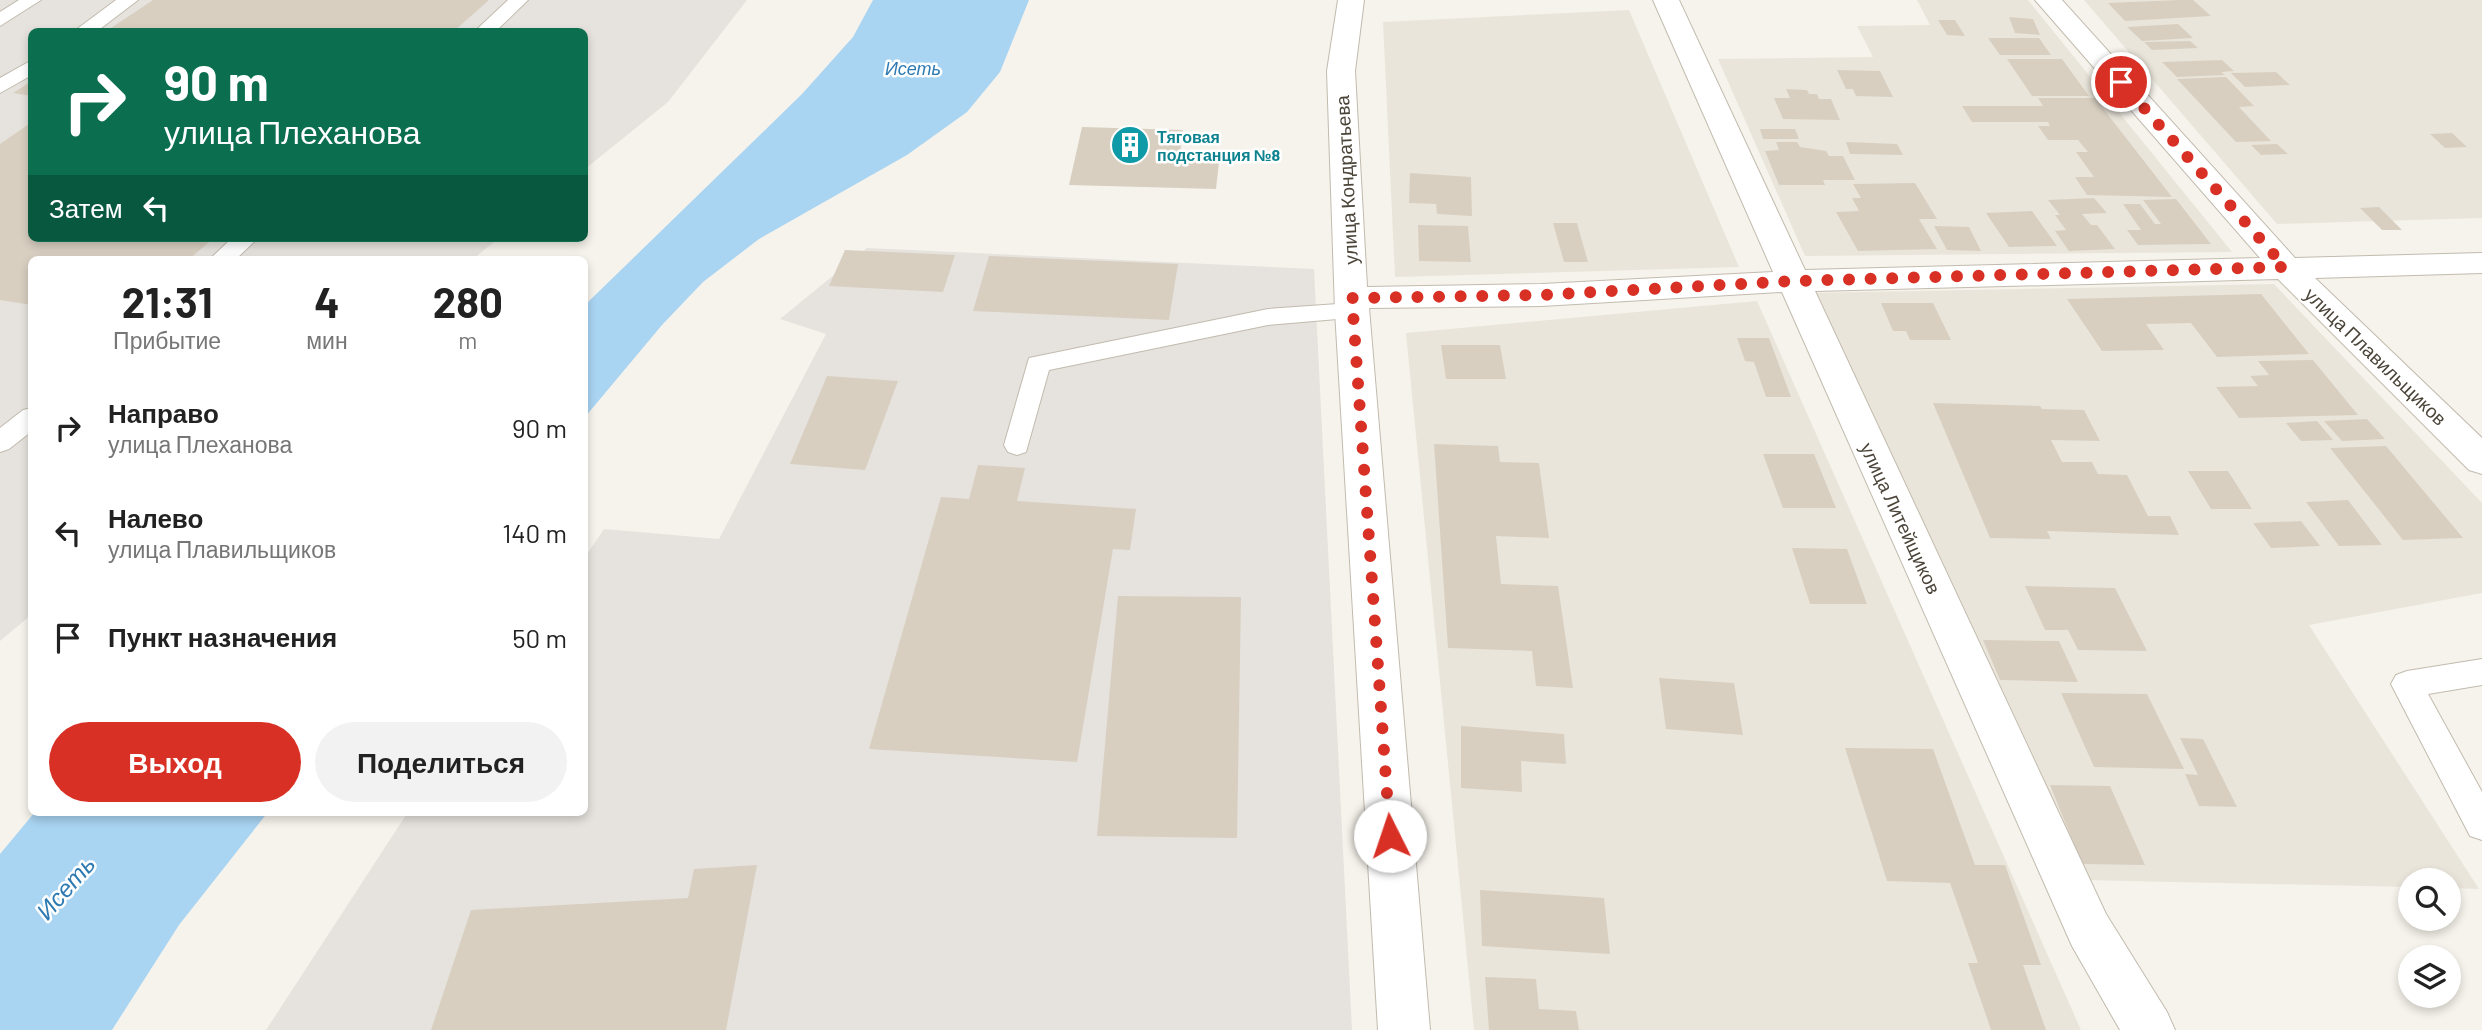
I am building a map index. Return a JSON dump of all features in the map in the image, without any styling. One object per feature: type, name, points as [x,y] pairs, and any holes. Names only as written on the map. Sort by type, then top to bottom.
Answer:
[{"type":"street","name":"улица Кондратьева","points":[[1351,0],[1341,71],[1352,305],[1404,1030]]},
{"type":"street","name":"улица Литейщиков","points":[[1666,0],[2089,930],[2149,1030]]},
{"type":"street","name":"улица Плавильщиков","points":[[2048,0],[2285,267],[2482,460]]},
{"type":"street","points":[[1352,305],[1793,281],[2482,263]]},
{"type":"lane","points":[[0,20],[32,0]]},
{"type":"lane","points":[[88,28],[129,0]]},
{"type":"lane","points":[[488,28],[519,0]]},
{"type":"lane","points":[[0,87],[28,69]]},
{"type":"lane","points":[[226,256],[242,242]]},
{"type":"lane","points":[[1017,445],[1038,364],[1268,317],[1352,305]]},
{"type":"lane","points":[[0,442],[28,420]]},
{"type":"lane","points":[[2482,672],[2407,684],[2482,824]]},
{"type":"shaded area","points":[[0,0],[747,0],[668,102],[588,167],[588,28],[28,28],[28,242],[494,242],[477,256],[28,256],[28,618],[0,641]]},
{"type":"shaded area","points":[[1917,0],[2028,0],[2232,252],[1805,256],[1718,59],[1873,57],[1857,26],[1930,25]]},
{"type":"shaded area","points":[[2084,0],[2482,0],[2482,218],[2277,224]]},
{"type":"shaded area","points":[[1629,10],[1739,267],[1395,277],[1383,22]]},
{"type":"shaded area","points":[[867,248],[1314,269],[1352,1030],[266,1030],[405,816],[588,816],[588,553],[604,529],[719,539],[826,334],[780,319]]},
{"type":"shaded area","points":[[2274,284],[2482,503],[2482,593],[2309,625],[2479,889],[2461,888],[2461,868],[2398,868],[2398,887],[2083,880],[1810,293]]},
{"type":"shaded area","points":[[1757,301],[2081,1030],[1474,1030],[1406,333]]},
{"type":"water","name":"Исеть","points":[[873,0],[1029,0],[1000,72],[967,112],[907,155],[759,239],[703,282],[662,325],[588,413],[588,302],[802,94],[853,37]]},
{"type":"water","name":"Исеть","points":[[32,816],[265,816],[179,925],[112,1030],[0,1030],[0,854]]},
{"type":"building","points":[[153,0],[489,0],[458,28],[111,28]]},
{"type":"building","points":[[2193,0],[2211,16],[2125,21],[2108,3]]},
{"type":"building","points":[[2009,17],[2033,19],[2040,35],[2015,33]]},
{"type":"building","points":[[1938,20],[1955,20],[1965,36],[1947,35]]},
{"type":"building","points":[[2178,24],[2193,38],[2142,41],[2127,27]]},
{"type":"building","points":[[1988,38],[2039,38],[2051,55],[2000,55]]},
{"type":"building","points":[[2190,41],[2198,48],[2152,50],[2144,42]]},
{"type":"building","points":[[2007,59],[2062,59],[2089,96],[2032,96]]},
{"type":"building","points":[[2222,60],[2234,71],[2221,72],[2225,75],[2177,77],[2162,62]]},
{"type":"building","points":[[1837,70],[1880,71],[1893,97],[1856,96],[1853,89],[1846,89]]},
{"type":"building","points":[[2276,72],[2290,85],[2245,87],[2231,73]]},
{"type":"building","points":[[2226,77],[2254,106],[2239,107],[2271,141],[2236,142],[2177,79]]},
{"type":"building","points":[[28,84],[28,95],[13,93]]},
{"type":"building","points":[[1786,89],[1807,90],[1809,94],[1817,94],[1819,99],[1831,99],[1840,120],[1783,119],[1774,98],[1790,98]]},
{"type":"building","points":[[2038,98],[2095,98],[2172,197],[2087,195],[2075,177],[2094,177],[2076,152],[2088,152],[2078,140],[2048,140],[2038,126],[2050,126],[2048,122],[1972,122],[1962,106],[2043,106]]},
{"type":"building","points":[[28,125],[28,242],[209,242],[193,256],[28,256],[28,304],[0,300],[0,144]]},
{"type":"building","name":"Тяговая подстанция №8","points":[[1082,127],[1183,130],[1179,161],[1219,162],[1216,189],[1069,185]]},
{"type":"building","points":[[1760,129],[1795,129],[1799,139],[1763,139]]},
{"type":"building","points":[[2452,133],[2467,147],[2445,148],[2430,134]]},
{"type":"building","points":[[1776,142],[1797,142],[1800,147],[1826,151],[1829,156],[1843,156],[1855,180],[1823,180],[1825,185],[1779,185],[1765,151],[1779,150]]},
{"type":"building","points":[[1846,142],[1897,144],[1903,155],[1850,154]]},
{"type":"building","points":[[2277,144],[2288,154],[2261,155],[2251,145]]},
{"type":"building","points":[[1410,173],[1471,177],[1472,216],[1437,214],[1436,204],[1409,203]]},
{"type":"building","points":[[1915,183],[1937,219],[1919,219],[1937,249],[1858,251],[1836,212],[1859,211],[1852,198],[1861,198],[1853,184]]},
{"type":"building","points":[[2094,198],[2107,213],[2082,214],[2091,225],[2097,225],[2115,249],[2069,251],[2055,231],[2066,230],[2055,215],[2060,215],[2048,200]]},
{"type":"building","points":[[2176,199],[2211,244],[2138,245],[2127,230],[2141,230],[2123,204],[2140,204],[2155,224],[2161,224],[2143,200]]},
{"type":"building","points":[[2379,207],[2402,230],[2382,230],[2360,208]]},
{"type":"building","points":[[2032,211],[2057,246],[2009,247],[1986,213]]},
{"type":"building","points":[[1553,223],[1577,223],[1588,262],[1564,262]]},
{"type":"building","points":[[1418,225],[1468,226],[1471,262],[1419,261]]},
{"type":"building","points":[[1934,226],[1969,227],[1981,251],[1947,250]]},
{"type":"building","points":[[845,250],[955,255],[943,292],[829,286]]},
{"type":"building","points":[[989,256],[1178,264],[1169,320],[973,311]]},
{"type":"building","points":[[2261,294],[2309,354],[2217,357],[2191,323],[2146,324],[2164,350],[2102,351],[2067,299]]},
{"type":"building","points":[[1881,303],[1933,303],[1951,340],[1910,340],[1906,331],[1893,331]]},
{"type":"building","points":[[1737,338],[1769,338],[1791,397],[1766,397],[1754,362],[1745,361]]},
{"type":"building","points":[[1441,345],[1500,345],[1506,379],[1446,379]]},
{"type":"building","points":[[2313,360],[2358,415],[2239,418],[2216,387],[2258,386],[2250,376],[2269,375],[2258,361]]},
{"type":"building","points":[[827,376],[898,381],[865,470],[790,464]]},
{"type":"building","points":[[1933,403],[2084,410],[2100,441],[2051,440],[2062,462],[2092,462],[2098,474],[2127,475],[2148,516],[2170,516],[2179,535],[2047,531],[2051,539],[1990,538]]},
{"type":"building","points":[[2367,419],[2385,439],[2342,441],[2324,421]]},
{"type":"building","points":[[2317,421],[2333,440],[2301,441],[2286,423]]},
{"type":"building","points":[[1434,444],[1498,446],[1500,462],[1539,463],[1549,538],[1496,536],[1501,584],[1558,586],[1573,688],[1536,686],[1532,651],[1448,648]]},
{"type":"building","points":[[2386,446],[2463,538],[2403,540],[2330,448]]},
{"type":"building","points":[[1763,454],[1814,454],[1836,508],[1783,508]]},
{"type":"building","points":[[978,465],[1025,468],[1017,501],[1136,509],[1130,550],[1113,549],[1077,762],[869,749],[941,497],[969,499]]},
{"type":"building","points":[[2188,471],[2228,471],[2252,509],[2211,509]]},
{"type":"building","points":[[2348,500],[2382,545],[2339,546],[2306,502]]},
{"type":"building","points":[[2301,521],[2320,546],[2271,548],[2253,523]]},
{"type":"building","points":[[1792,548],[1847,549],[1867,604],[1810,604]]},
{"type":"building","points":[[2025,586],[2115,588],[2147,651],[2078,650],[2068,630],[2045,630]]},
{"type":"building","points":[[1118,596],[1241,597],[1237,838],[1097,836]]},
{"type":"building","points":[[1983,640],[2059,641],[2078,682],[2000,680]]},
{"type":"building","points":[[1659,678],[1734,683],[1743,735],[1666,729]]},
{"type":"building","points":[[2061,693],[2147,694],[2184,769],[2094,767]]},
{"type":"building","points":[[1461,726],[1564,734],[1566,764],[1521,761],[1522,792],[1461,788]]},
{"type":"building","points":[[2180,738],[2203,739],[2237,807],[2199,806],[2185,774],[2198,775]]},
{"type":"building","points":[[1845,748],[1933,749],[1975,865],[2005,865],[2041,965],[2023,965],[2046,1030],[1991,1030],[1968,963],[1978,963],[1950,883],[1887,881]]},
{"type":"building","points":[[2050,785],[2110,786],[2145,865],[2082,864]]},
{"type":"building","points":[[757,865],[726,1030],[431,1030],[471,910],[688,898],[694,869]]},
{"type":"building","points":[[1480,890],[1604,898],[1610,954],[1482,946]]},
{"type":"building","points":[[1485,977],[1536,979],[1539,1009],[1576,1011],[1579,1030],[1489,1030]]},
{"type":"place","name":"Тяговая подстанция №8","points":[[1130,145]]},
{"type":"route","points":[[1390,836],[1352,298],[1542,295],[1793,281],[2285,267],[2121,82]]}]
